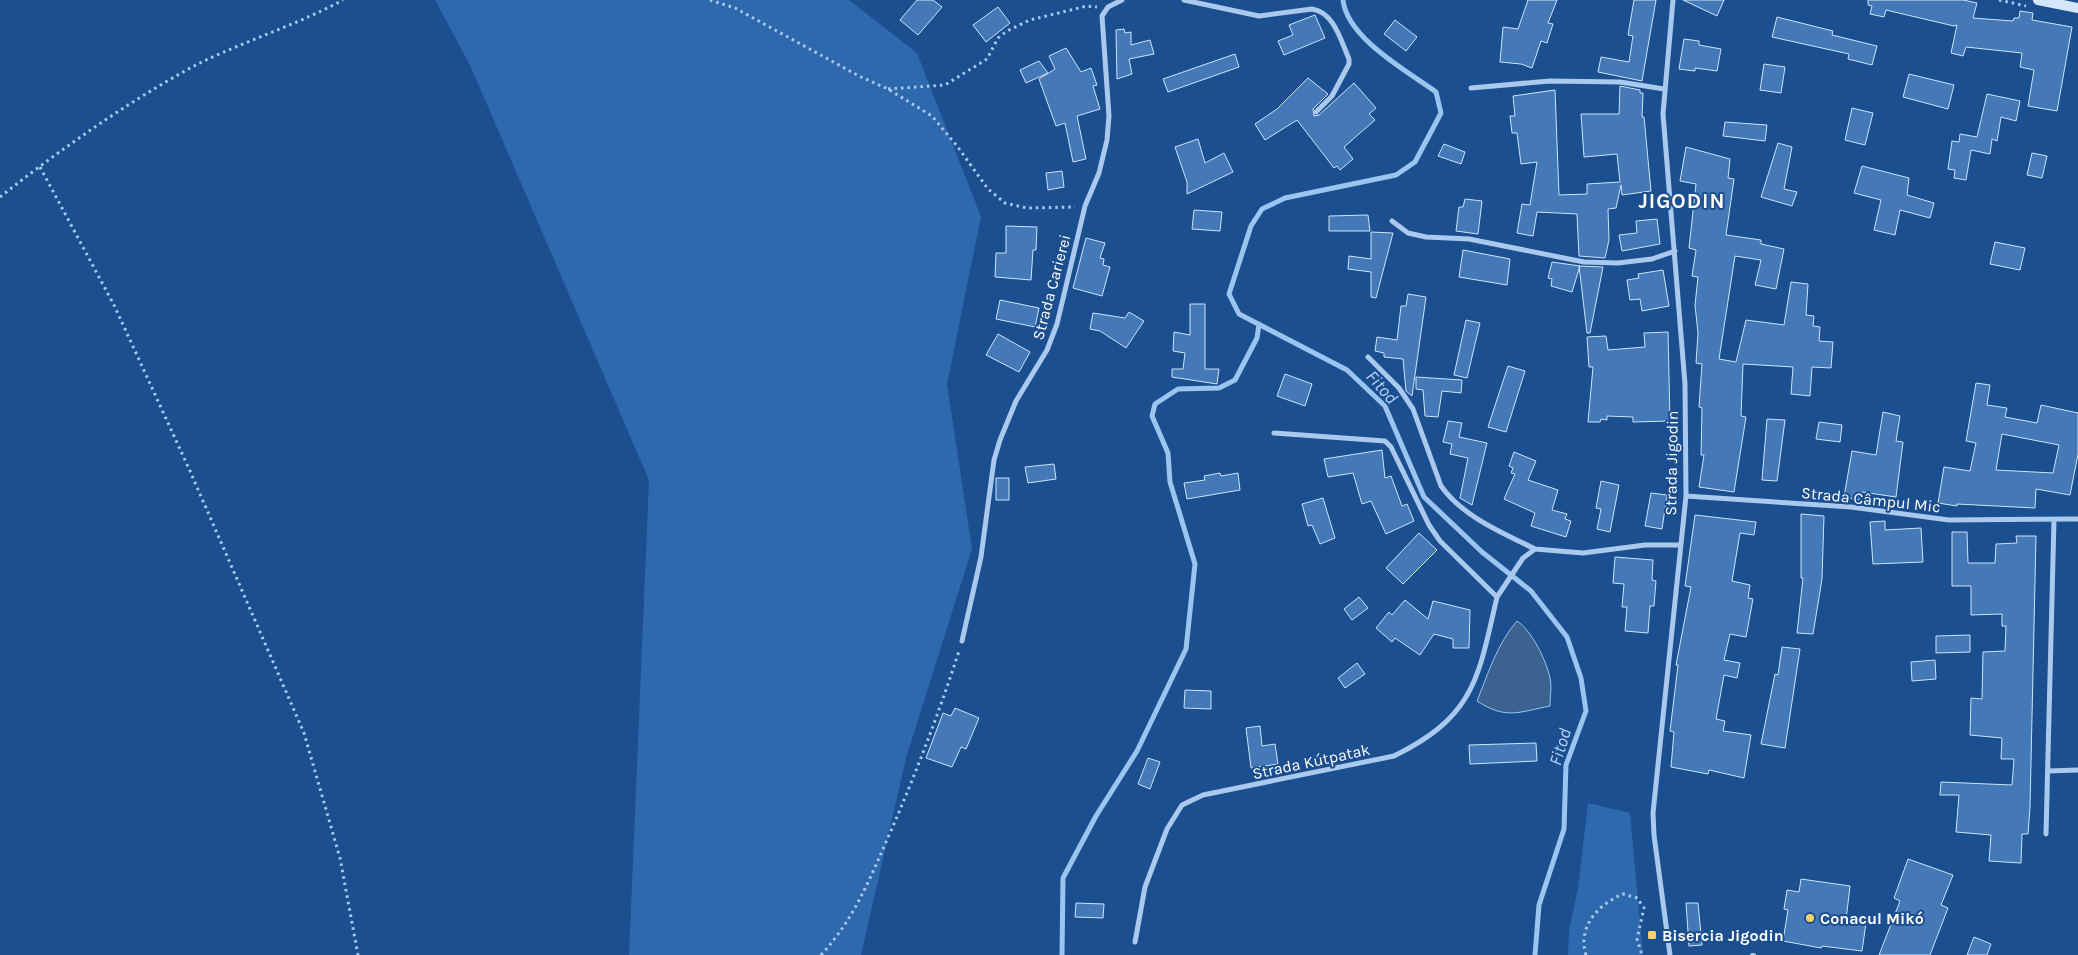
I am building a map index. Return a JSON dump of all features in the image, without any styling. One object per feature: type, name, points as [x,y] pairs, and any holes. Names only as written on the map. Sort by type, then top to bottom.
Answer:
[{"type":"main road","points":[[2038,0],[2078,8]]},
{"type":"street","points":[[1108,7],[1122,0]]},
{"type":"street","points":[[1184,0],[1259,16],[1312,9],[1321,10],[1328,16],[1350,64],[1332,96],[1316,112]]},
{"type":"street","name":"Strada Jigodin","points":[[1670,955],[1654,835],[1653,813],[1679,545],[1686,496],[1685,384],[1663,114],[1673,0]]},
{"type":"street","name":"Strada Carierei","points":[[962,641],[981,557],[994,460],[1013,407],[1047,350],[1057,324],[1085,206],[1099,173],[1107,140],[1109,116],[1102,16],[1108,7]]},
{"type":"street","points":[[1471,88],[1550,81],[1620,82],[1664,89]]},
{"type":"street","points":[[1392,221],[1408,233],[1426,237],[1469,239],[1584,262],[1618,263],[1652,259],[1675,251]]},
{"type":"street","points":[[1368,358],[1399,388],[1412,409],[1441,486],[1447,495],[1471,514],[1535,549],[1583,552],[1645,545],[1679,545]]},
{"type":"street","points":[[1274,433],[1385,441],[1391,447],[1429,525],[1440,541],[1497,597]]},
{"type":"street","name":"Strada Câmpul Mic","points":[[1686,496],[1844,506],[1949,520],[2078,519]]},
{"type":"street","points":[[2046,834],[2054,520]]},
{"type":"street","name":"Strada Kútpatak","points":[[1136,942],[1145,886],[1167,829],[1182,805],[1203,795],[1394,756],[1437,731],[1466,700],[1477,678],[1497,597],[1501,589],[1523,558],[1535,549]]},
{"type":"street","points":[[2048,771],[2078,770]]},
{"type":"path","points":[[0,197],[85,133],[195,66],[286,28],[343,0]]},
{"type":"path","points":[[710,0],[735,8],[859,76],[888,88],[932,116],[957,146],[988,189],[1005,203],[1028,208],[1085,206]]},
{"type":"path","points":[[888,88],[944,85],[987,59],[998,38],[1015,27],[1030,20],[1087,6],[1108,7]]},
{"type":"path","points":[[40,167],[118,314],[190,470],[304,733],[340,858],[358,955]]},
{"type":"path","points":[[821,955],[848,921],[862,898],[914,779],[941,706],[962,641]]},
{"type":"path","points":[[1586,955],[1584,938],[1588,922],[1599,908],[1623,894],[1637,898],[1644,908],[1637,939],[1642,955]]},
{"type":"shaded area","points":[[435,0],[849,0],[917,53],[981,217],[947,384],[972,549],[906,758],[861,955],[629,955],[649,480],[470,65]]},
{"type":"shaded area","points":[[1517,621],[1538,646],[1545,663],[1551,681],[1550,706],[1505,713],[1496,711],[1477,701],[1498,649]]},
{"type":"shaded area","points":[[1588,803],[1630,813],[1643,955],[1568,955],[1569,931],[1578,888]]},
{"type":"building","points":[[917,0],[933,0],[942,7],[918,35],[900,20]]},
{"type":"building","points":[[1528,0],[1557,0],[1548,23],[1553,24],[1547,43],[1541,41],[1532,68],[1521,64],[1500,62],[1503,27],[1518,29]]},
{"type":"building","points":[[1634,0],[1656,0],[1642,81],[1598,72],[1601,57],[1629,62],[1633,36],[1628,35]]},
{"type":"building","points":[[1683,0],[1724,0],[1717,16]]},
{"type":"building","points":[[1868,0],[1963,0],[1977,3],[1973,18],[2013,21],[2014,18],[2019,18],[2020,11],[2033,13],[2032,20],[2072,27],[2057,111],[2028,106],[2034,70],[2020,67],[2022,53],[1966,47],[1963,56],[1951,53],[1957,25],[1954,26],[1886,10],[1884,17],[1870,14],[1872,6],[1868,5]]},
{"type":"building","points":[[998,7],[1010,23],[986,42],[973,25]]},
{"type":"building","points":[[1315,15],[1325,38],[1284,55],[1278,41],[1293,35],[1289,25]]},
{"type":"building","points":[[1777,17],[1833,31],[1832,35],[1877,46],[1872,65],[1848,59],[1849,54],[1772,37]]},
{"type":"building","points":[[1395,20],[1417,37],[1406,51],[1384,34]]},
{"type":"building","points":[[1124,29],[1125,33],[1131,32],[1131,45],[1150,40],[1154,54],[1129,59],[1132,74],[1117,79],[1116,30]]},
{"type":"building","points":[[1684,39],[1699,41],[1699,45],[1721,49],[1717,71],[1695,68],[1695,71],[1679,69]]},
{"type":"building","points":[[1066,48],[1081,72],[1091,68],[1097,85],[1093,86],[1100,109],[1077,116],[1086,159],[1073,162],[1065,123],[1056,126],[1039,79],[1055,69],[1049,56]]},
{"type":"building","points":[[1235,54],[1239,67],[1168,92],[1163,79]]},
{"type":"building","points":[[1039,61],[1048,73],[1026,83],[1020,70]]},
{"type":"building","points":[[1764,64],[1785,67],[1781,93],[1760,90]]},
{"type":"building","points":[[1909,74],[1954,85],[1948,109],[1903,97]]},
{"type":"building","points":[[1308,78],[1328,94],[1313,109],[1314,116],[1319,115],[1354,83],[1376,108],[1369,114],[1375,120],[1344,147],[1353,159],[1340,170],[1337,166],[1334,168],[1297,120],[1265,140],[1255,124],[1277,109]]},
{"type":"building","points":[[1620,86],[1640,90],[1640,93],[1643,93],[1642,117],[1644,117],[1651,191],[1622,195],[1621,185],[1616,208],[1608,209],[1609,240],[1605,258],[1579,256],[1577,214],[1537,212],[1533,236],[1517,233],[1522,204],[1530,205],[1537,162],[1521,164],[1517,133],[1512,133],[1510,116],[1515,116],[1513,96],[1555,90],[1559,195],[1587,194],[1587,184],[1620,182],[1617,154],[1584,157],[1581,114],[1619,114]]},
{"type":"building","points":[[1987,94],[2020,101],[2016,121],[2001,117],[1997,141],[1992,139],[1990,154],[1971,150],[1966,180],[1954,178],[1955,170],[1948,169],[1952,141],[1959,142],[1960,134],[1977,137]]},
{"type":"building","points":[[1852,108],[1873,113],[1865,145],[1845,140]]},
{"type":"building","points":[[1725,122],[1767,125],[1765,141],[1723,136]]},
{"type":"building","points":[[1198,139],[1205,163],[1224,153],[1233,172],[1187,194],[1187,182],[1175,147]]},
{"type":"building","points":[[1778,143],[1792,147],[1784,189],[1797,192],[1792,206],[1761,197]]},
{"type":"building","points":[[1444,144],[1465,152],[1461,164],[1438,156]]},
{"type":"building","points":[[1686,147],[1730,159],[1728,178],[1734,179],[1726,235],[1761,240],[1761,244],[1784,249],[1776,289],[1755,285],[1761,260],[1735,256],[1719,359],[1736,362],[1746,320],[1784,325],[1791,282],[1808,284],[1806,315],[1814,316],[1813,326],[1820,327],[1819,341],[1833,342],[1831,368],[1812,367],[1810,396],[1791,394],[1793,367],[1743,364],[1741,416],[1746,417],[1734,492],[1699,487],[1704,455],[1701,455],[1702,408],[1699,407],[1702,364],[1696,363],[1698,333],[1695,305],[1698,277],[1692,276],[1696,250],[1689,248],[1696,184],[1680,181]]},
{"type":"building","points":[[2032,153],[2047,156],[2042,178],[2027,175]]},
{"type":"building","points":[[1862,166],[1909,178],[1907,195],[1934,203],[1930,218],[1900,210],[1895,235],[1874,230],[1881,200],[1854,193]]},
{"type":"building","points":[[1062,171],[1064,187],[1048,190],[1046,173]]},
{"type":"building","points":[[1465,199],[1482,201],[1478,234],[1456,231],[1459,207],[1463,207]]},
{"type":"building","points":[[1194,210],[1222,212],[1220,231],[1192,229]]},
{"type":"building","points":[[1368,215],[1370,231],[1329,231],[1329,216]]},
{"type":"building","points":[[1657,219],[1660,244],[1622,251],[1619,235],[1637,233],[1636,221]]},
{"type":"building","points":[[1006,226],[1037,227],[1036,250],[1033,250],[1031,280],[995,277],[996,253],[1006,253]]},
{"type":"building","points":[[1371,232],[1393,233],[1376,298],[1371,297],[1371,272],[1348,269],[1349,256],[1371,259]]},
{"type":"building","points":[[1086,238],[1105,243],[1100,258],[1104,259],[1103,265],[1110,267],[1102,296],[1073,288]]},
{"type":"building","points":[[1995,242],[2025,248],[2020,270],[1990,264]]},
{"type":"building","points":[[1463,250],[1510,259],[1507,285],[1459,277]]},
{"type":"building","points":[[1552,262],[1580,266],[1572,292],[1551,286],[1552,279],[1548,278]]},
{"type":"building","points":[[1579,266],[1603,267],[1590,333],[1587,333]]},
{"type":"building","points":[[1663,270],[1669,306],[1642,311],[1640,299],[1630,300],[1627,280],[1639,278],[1638,274]]},
{"type":"building","points":[[1408,294],[1426,297],[1412,396],[1406,391],[1403,359],[1384,357],[1384,353],[1375,351],[1377,337],[1397,340],[1401,306],[1406,306]]},
{"type":"building","points":[[1000,300],[1039,308],[1035,327],[996,319]]},
{"type":"building","points":[[1190,304],[1205,304],[1205,369],[1219,369],[1217,384],[1172,377],[1172,369],[1183,369],[1185,353],[1173,351],[1174,332],[1190,335]]},
{"type":"building","points":[[1129,312],[1144,321],[1126,348],[1100,331],[1090,329],[1093,313],[1125,318]]},
{"type":"building","points":[[1466,320],[1480,323],[1467,378],[1454,375]]},
{"type":"building","points":[[1668,332],[1670,421],[1633,422],[1633,417],[1607,416],[1607,420],[1601,419],[1600,422],[1588,422],[1593,367],[1589,367],[1587,337],[1606,336],[1608,350],[1645,347],[1644,333]]},
{"type":"building","points":[[998,334],[1030,352],[1019,372],[986,355]]},
{"type":"building","points":[[1508,366],[1525,371],[1506,432],[1488,427]]},
{"type":"building","points":[[1285,374],[1312,384],[1305,406],[1277,396]]},
{"type":"building","points":[[1416,377],[1462,380],[1461,393],[1442,391],[1438,417],[1425,416],[1423,390],[1416,389]]},
{"type":"building","points":[[1976,383],[1990,385],[1987,405],[2007,408],[2005,417],[2037,423],[2041,405],[2078,413],[2078,454],[2070,495],[2036,489],[2035,508],[1957,504],[1957,506],[1938,503],[1944,467],[1970,471],[1976,443],[1966,441]],"holes":[[[2002,434],[2059,445],[2053,473],[1996,470]]]},
{"type":"building","points":[[1883,412],[1900,416],[1896,441],[1903,442],[1896,497],[1862,492],[1860,500],[1844,497],[1852,451],[1876,455]]},
{"type":"building","points":[[1767,419],[1785,420],[1777,481],[1762,480]]},
{"type":"building","points":[[1448,421],[1462,423],[1459,437],[1487,443],[1472,505],[1460,498],[1468,458],[1450,454],[1452,444],[1443,442]]},
{"type":"building","points":[[1819,422],[1842,425],[1840,442],[1816,439]]},
{"type":"building","points":[[1382,450],[1385,478],[1391,476],[1402,506],[1407,504],[1414,521],[1386,534],[1371,501],[1362,504],[1353,473],[1328,477],[1324,459]]},
{"type":"building","points":[[1514,452],[1536,461],[1528,480],[1558,490],[1552,510],[1567,514],[1565,519],[1571,521],[1566,537],[1531,526],[1535,513],[1504,499],[1515,474],[1511,473],[1513,468],[1509,466]]},
{"type":"building","points":[[1054,464],[1056,479],[1028,483],[1025,467]]},
{"type":"building","points":[[1220,473],[1221,476],[1238,473],[1240,490],[1187,499],[1184,483],[1205,480],[1204,476]]},
{"type":"building","points":[[996,478],[1009,478],[1009,500],[996,500]]},
{"type":"building","points":[[1601,481],[1619,485],[1610,532],[1597,529],[1601,509],[1596,508]]},
{"type":"building","points":[[1651,493],[1667,495],[1662,529],[1645,526]]},
{"type":"building","points":[[1323,498],[1335,538],[1320,544],[1312,525],[1308,526],[1302,504]]},
{"type":"building","points":[[1801,514],[1824,516],[1822,579],[1813,634],[1797,633],[1803,578],[1801,578]]},
{"type":"building","points":[[1695,515],[1756,522],[1754,535],[1740,533],[1732,581],[1750,585],[1748,598],[1753,599],[1746,637],[1730,634],[1724,660],[1740,663],[1737,678],[1724,675],[1716,719],[1725,721],[1723,731],[1751,735],[1744,778],[1709,770],[1708,774],[1671,767],[1674,732],[1670,731],[1678,665],[1676,665],[1691,587],[1685,586]]},
{"type":"building","points":[[1885,521],[1885,530],[1921,528],[1923,562],[1873,564],[1870,522]]},
{"type":"building","points":[[1952,532],[1967,532],[1968,563],[1995,563],[1996,544],[2017,543],[2016,536],[2036,536],[2030,807],[2028,834],[2022,834],[2021,863],[1989,861],[1991,835],[1956,832],[1959,795],[1940,795],[1941,782],[2012,785],[2014,759],[2001,759],[2002,738],[1970,735],[1971,698],[1982,699],[1983,652],[2005,651],[2006,626],[2002,626],[2002,614],[1971,615],[1971,586],[1952,586]]},
{"type":"building","points":[[1419,533],[1437,550],[1403,584],[1386,568]]},
{"type":"building","points":[[1615,557],[1653,560],[1652,580],[1656,581],[1654,606],[1650,606],[1648,633],[1625,631],[1627,607],[1622,607],[1624,584],[1613,583]]},
{"type":"building","points":[[1359,597],[1368,608],[1352,620],[1344,609]]},
{"type":"building","points":[[1405,600],[1428,619],[1433,601],[1470,610],[1469,648],[1453,648],[1453,639],[1434,634],[1420,655],[1395,638],[1392,642],[1376,628],[1389,612],[1392,615]]},
{"type":"building","points":[[1970,635],[1970,652],[1936,653],[1936,636]]},
{"type":"building","points":[[1782,647],[1800,649],[1785,748],[1761,744],[1775,674],[1778,675]]},
{"type":"building","points":[[1935,660],[1936,679],[1912,681],[1911,662]]},
{"type":"building","points":[[1357,663],[1365,674],[1345,688],[1338,678]]},
{"type":"building","points":[[1185,690],[1211,691],[1211,709],[1184,708]]},
{"type":"building","points":[[955,708],[979,718],[966,749],[961,747],[952,767],[926,758],[943,713],[951,716]]},
{"type":"building","points":[[1260,726],[1262,746],[1275,744],[1278,764],[1251,768],[1246,728]]},
{"type":"building","points":[[1536,743],[1537,761],[1470,764],[1469,745]]},
{"type":"building","points":[[1148,758],[1160,762],[1150,789],[1138,784]]},
{"type":"building","points":[[1908,859],[1953,875],[1941,905],[1948,908],[1930,955],[1879,955],[1900,901],[1894,898]]},
{"type":"building","name":"Conacul Mikó","points":[[1801,879],[1850,886],[1846,920],[1866,923],[1862,951],[1822,946],[1821,948],[1783,941],[1788,910],[1784,909],[1787,890],[1799,892]]},
{"type":"building","points":[[1076,903],[1104,904],[1103,918],[1075,917]]},
{"type":"building","points":[[1686,903],[1698,903],[1702,945],[1689,946]]},
{"type":"building","points":[[1974,937],[1991,944],[1987,955],[1967,955]]},
{"type":"waterway","name":"Fitod","points":[[1343,0],[1347,14],[1355,27],[1367,40],[1395,64],[1436,92],[1441,113],[1415,162],[1396,175],[1285,198],[1262,209],[1251,226],[1229,294],[1239,314],[1347,370],[1385,406],[1424,497],[1482,552],[1531,591],[1567,637],[1581,678],[1586,711],[1566,765],[1564,829],[1539,905],[1535,955]]},
{"type":"waterway","points":[[1062,955],[1063,878],[1096,816],[1137,751],[1186,649],[1195,564],[1170,482],[1168,453],[1152,416],[1155,404],[1178,389],[1219,388],[1235,380],[1257,338],[1259,324]]},
{"type":"place","name":"Conacul Mikó","points":[[1810,918]]},
{"type":"place","name":"Bisercia Jigodin","points":[[1652,935]]},
{"type":"district","name":"JIGODIN","points":[[1682,201]]}]
